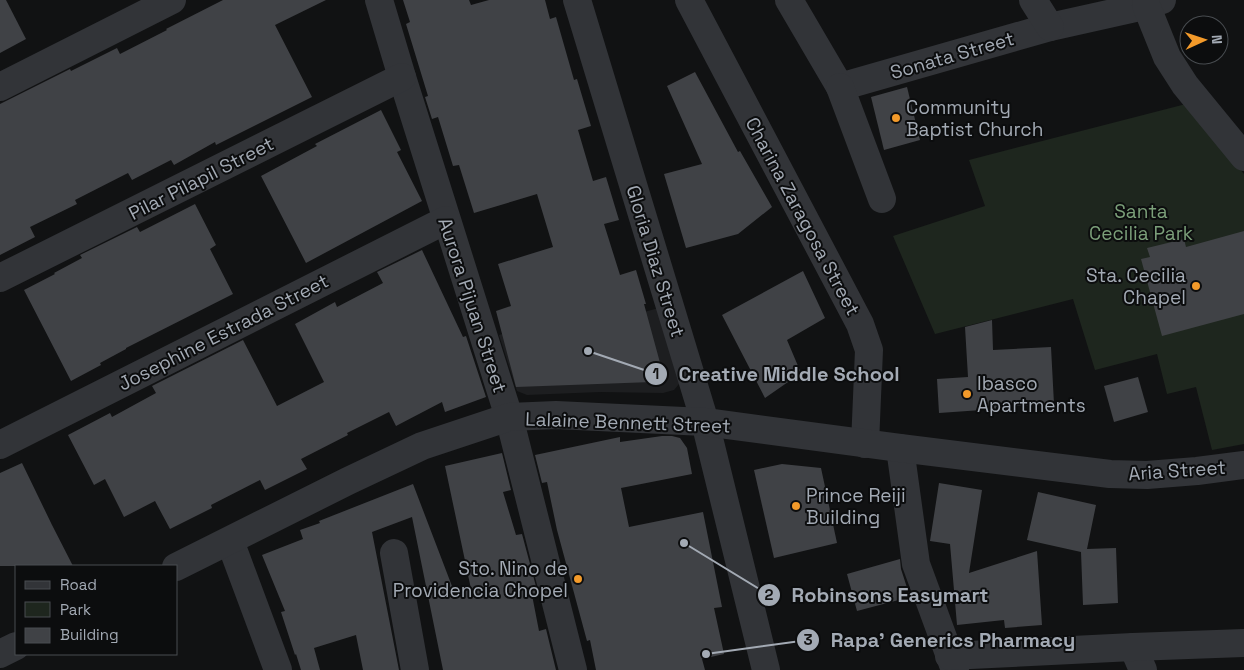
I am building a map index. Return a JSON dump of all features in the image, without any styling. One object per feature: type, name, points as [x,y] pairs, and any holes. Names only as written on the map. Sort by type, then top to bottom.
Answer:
[{"type":"street","points":[[0,87],[172,0]]},
{"type":"street","name":"Aurora Pijuan Street","points":[[379,0],[446,220],[509,417],[573,670]]},
{"type":"street","name":"Gloria Diaz Street","points":[[576,0],[706,422],[766,670]]},
{"type":"street","name":"Charina Zaragosa Street","points":[[690,0],[860,324],[869,350],[865,444]]},
{"type":"street","points":[[788,0],[840,87],[882,199]]},
{"type":"street","points":[[1033,0],[1050,27]]},
{"type":"street","points":[[1154,2],[1166,57],[1185,85],[1244,157]]},
{"type":"street","name":"Sonata Street","points":[[840,87],[1050,27],[1154,2]]},
{"type":"street","name":"Pilar Pilapil Street","points":[[0,278],[402,77]]},
{"type":"street","name":"Josephine Estrada Street","points":[[0,445],[446,220]]},
{"type":"street","name":"Lalaine Bennett Street","points":[[178,567],[348,481],[422,446],[509,417],[556,415],[706,422],[865,444],[1110,474]]},
{"type":"street","points":[[900,448],[916,564],[952,663],[1138,658],[1244,643]]},
{"type":"street","name":"Aria Street","points":[[1110,474],[1147,475],[1244,465]]},
{"type":"street","points":[[230,541],[278,670]]},
{"type":"street","points":[[394,553],[415,670]]},
{"type":"street","points":[[0,654],[15,646]]},
{"type":"shaded area","points":[[659,308],[680,377],[679,384],[674,390],[663,393],[600,392],[527,395],[517,391],[499,335],[566,315],[572,331]]},
{"type":"green space","name":"Santa Cecilia Park","points":[[1186,104],[1244,174],[1244,444],[1212,450],[1196,387],[1167,394],[1157,354],[1095,370],[1073,299],[935,334],[893,236],[985,206],[969,160]]},
{"type":"building","points":[[0,0],[6,0],[26,39],[0,53]]},
{"type":"building","points":[[223,0],[326,0],[275,25],[312,97],[216,145],[215,142],[174,165],[171,160],[132,180],[128,173],[75,200],[77,204],[30,227],[35,237],[0,255],[0,104],[117,48],[120,54]]},
{"type":"building","points":[[403,0],[469,0],[471,5],[489,0],[545,0],[550,19],[556,17],[574,80],[577,79],[591,126],[578,130],[593,181],[606,177],[619,220],[604,224],[620,275],[636,270],[646,304],[644,304],[662,370],[652,382],[516,387],[496,311],[511,306],[498,264],[553,247],[537,194],[474,213],[459,165],[453,166],[438,117],[432,119],[425,97],[428,96],[406,24],[410,22]]},
{"type":"building","points":[[695,72],[738,152],[740,151],[772,207],[738,234],[686,248],[664,174],[702,164],[667,86]]},
{"type":"building","name":"Community Baptist Church","points":[[907,87],[920,140],[884,150],[871,97]]},
{"type":"building","points":[[381,110],[401,150],[397,152],[422,201],[306,263],[261,176],[317,146],[315,144]]},
{"type":"building","points":[[195,204],[216,245],[210,249],[233,294],[126,348],[100,363],[101,365],[71,381],[24,290],[82,258],[80,255],[137,227],[140,232]]},
{"type":"building","name":"Sta. Cecilia Chapel","points":[[1244,231],[1244,314],[1162,336],[1141,259],[1150,257],[1147,248],[1184,239],[1186,247]]},
{"type":"building","points":[[422,250],[463,337],[466,336],[486,397],[445,412],[442,402],[396,426],[389,412],[301,459],[307,469],[265,490],[260,480],[211,505],[212,508],[170,529],[155,501],[124,517],[105,479],[94,485],[68,435],[110,413],[112,417],[156,393],[152,386],[243,340],[277,406],[324,382],[295,324],[335,302],[337,307],[383,283],[377,272]]},
{"type":"building","points":[[803,271],[825,318],[787,340],[801,373],[765,398],[722,315]]},
{"type":"building","points":[[992,320],[993,350],[1051,347],[1054,404],[996,407],[996,409],[939,413],[937,379],[968,377],[965,327]]},
{"type":"building","points":[[1138,377],[1148,412],[1114,422],[1104,386]]},
{"type":"building","points":[[662,436],[680,438],[687,448],[692,474],[621,488],[629,527],[703,512],[722,607],[714,608],[724,654],[702,659],[705,670],[596,670],[590,640],[587,641],[557,530],[547,482],[542,483],[535,455],[620,437],[620,442]]},
{"type":"building","points":[[502,453],[511,490],[503,492],[516,535],[522,534],[538,594],[532,595],[539,631],[546,629],[556,670],[443,670],[412,517],[372,532],[399,670],[363,670],[356,635],[314,648],[320,670],[301,670],[281,612],[285,611],[262,555],[303,539],[300,530],[320,523],[319,521],[413,484],[455,594],[471,589],[445,466]]},
{"type":"building","points":[[22,463],[72,565],[0,566],[0,473]]},
{"type":"building","name":"Prince Reiji Building","points":[[782,464],[821,468],[837,543],[774,558],[754,470]]},
{"type":"building","points":[[939,483],[982,490],[969,573],[1037,551],[1042,625],[1005,628],[1004,620],[957,625],[950,544],[930,541]]},
{"type":"building","points":[[1038,492],[1096,505],[1087,549],[1116,548],[1118,603],[1083,605],[1081,552],[1027,540]]},
{"type":"building","points":[[900,559],[901,569],[910,597],[857,611],[847,574]]},
{"type":"place","name":"Community Baptist Church","points":[[896,118]]},
{"type":"place","name":"Sta. Cecilia Chapel","points":[[1196,286]]},
{"type":"place","name":"Creative Middle School","points":[[588,351]]},
{"type":"place","name":"Ibasco Apartments","points":[[967,394]]},
{"type":"place","name":"Prince Reiji Building","points":[[796,506]]},
{"type":"place","name":"Robinsons Easymart","points":[[684,543]]},
{"type":"place","name":"Sto. Nino de Providencia Chopel","points":[[578,579]]},
{"type":"place","name":"Rapa' Generics Pharmacy","points":[[706,654]]}]
